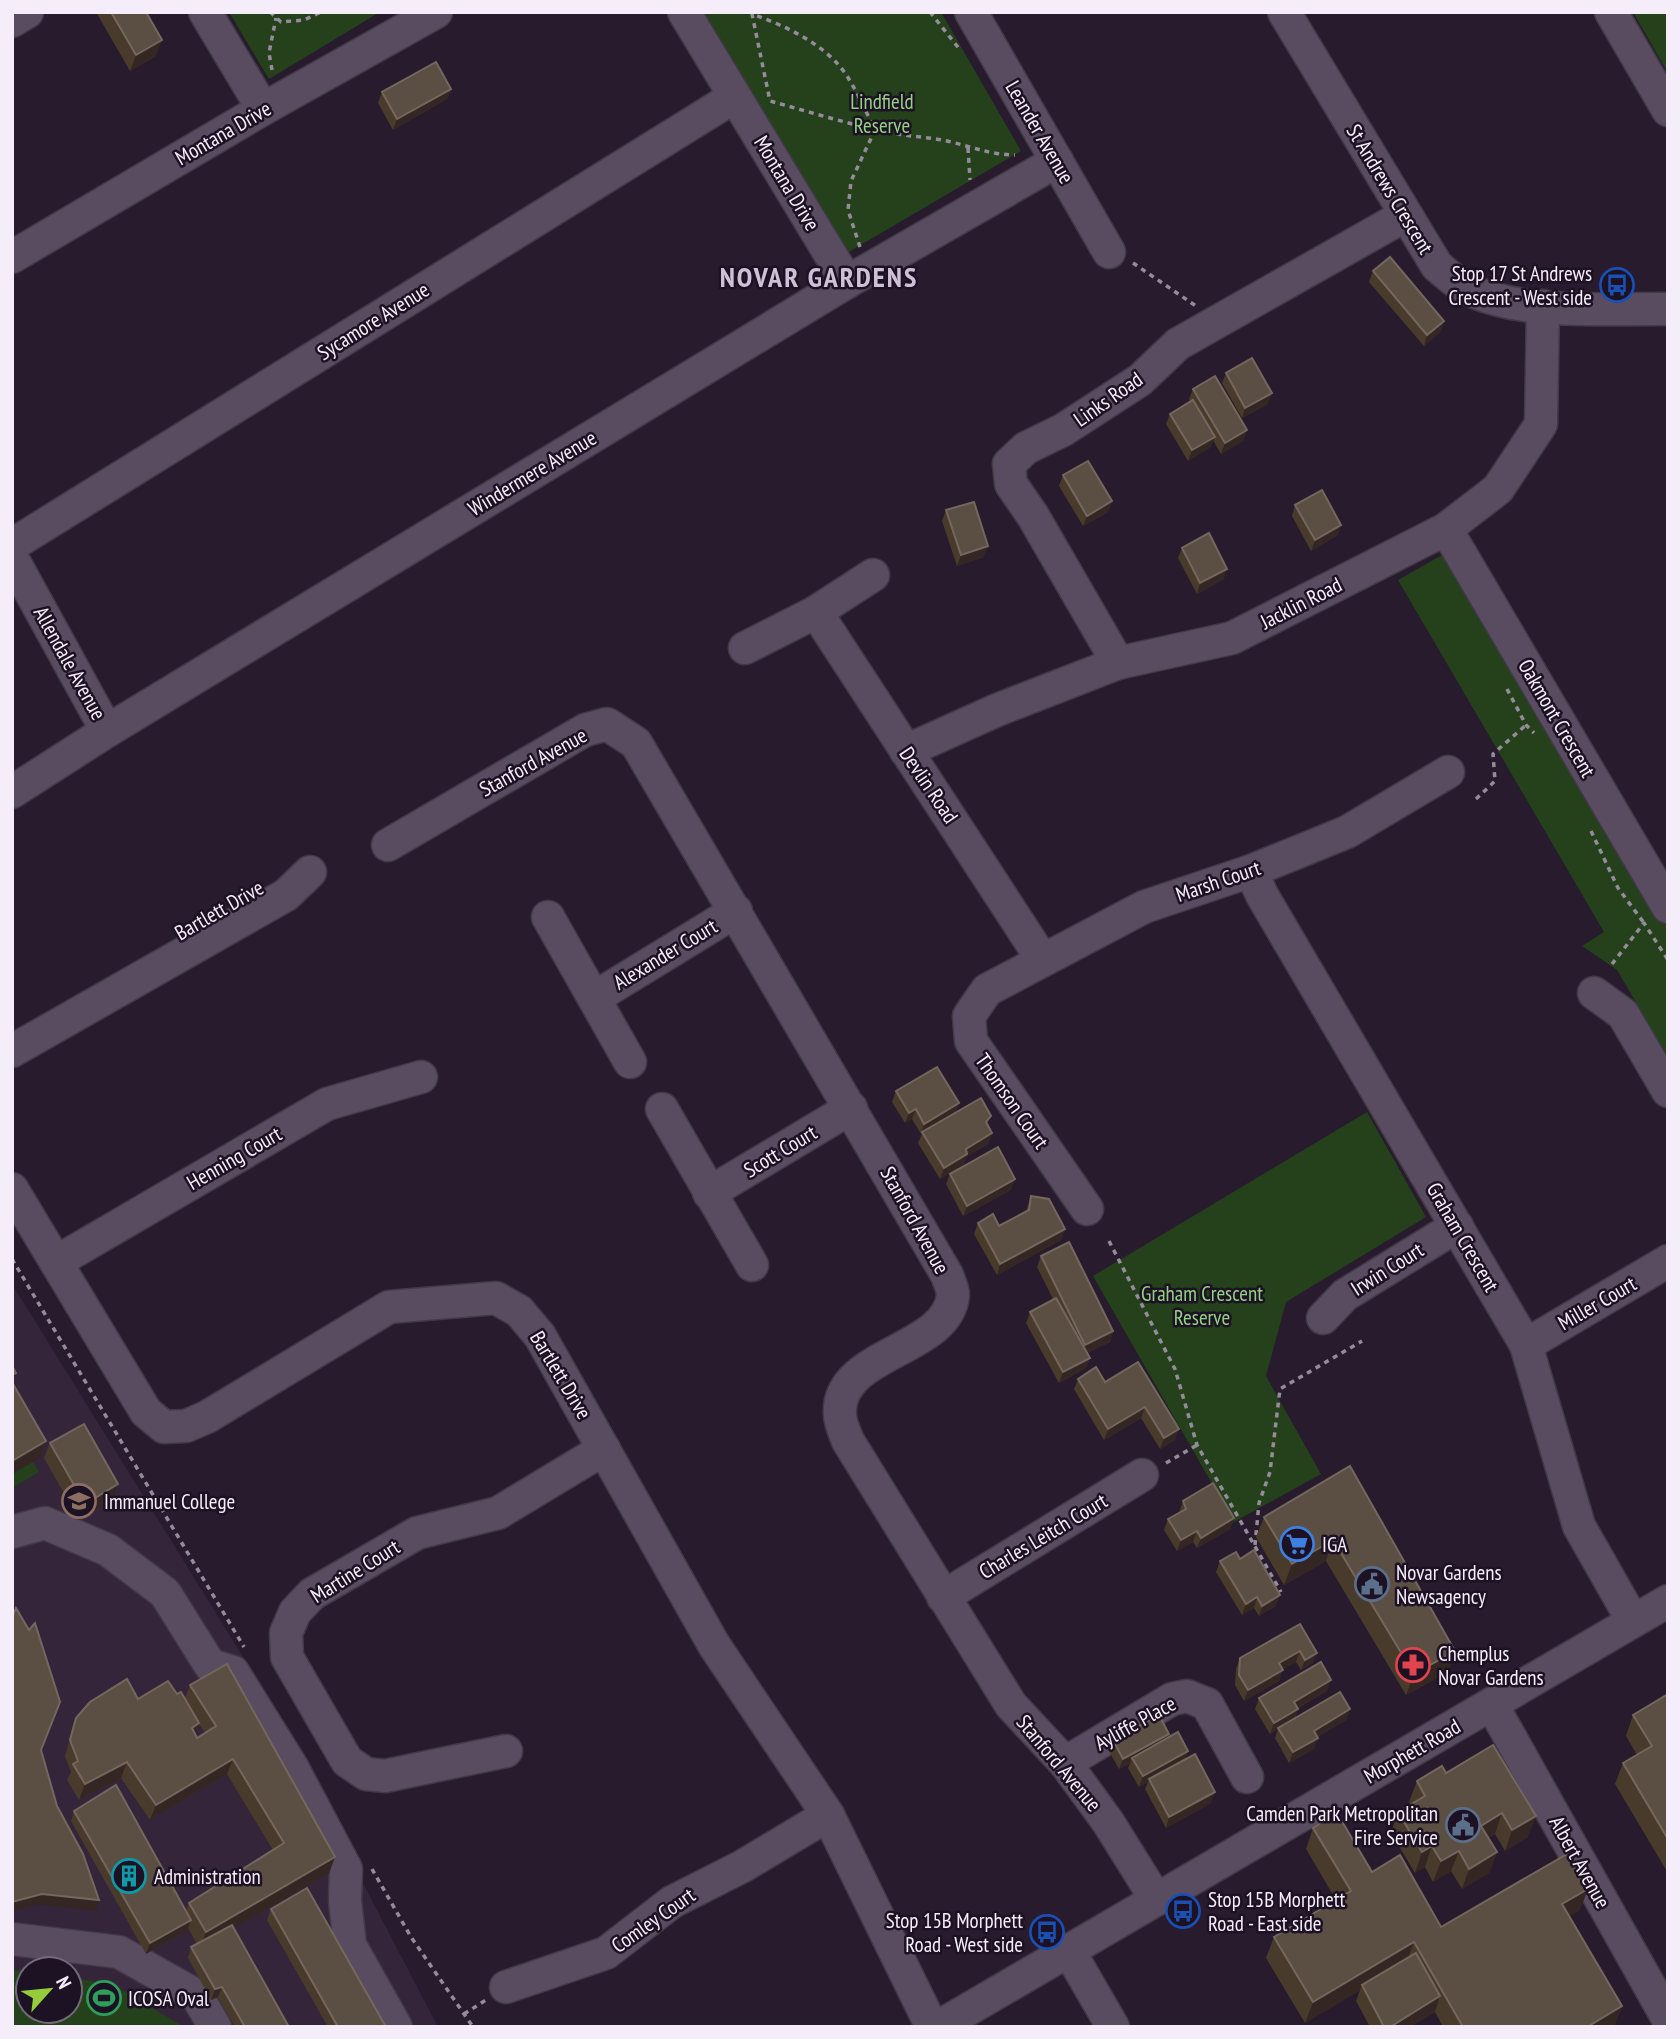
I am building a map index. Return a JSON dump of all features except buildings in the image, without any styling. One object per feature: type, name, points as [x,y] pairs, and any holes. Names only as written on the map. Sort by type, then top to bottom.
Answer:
[{"type":"street","points":[[12,21],[27,12]]},
{"type":"street","points":[[205,12],[268,94]]},
{"type":"street","name":"Montana Drive","points":[[12,257],[268,94],[436,12]]},
{"type":"street","name":"Montana Drive","points":[[684,12],[847,282]]},
{"type":"street","name":"Leander Avenue","points":[[971,12],[1109,252]]},
{"type":"street","name":"St Andrews Crescent","points":[[1284,12],[1404,216],[1437,266],[1466,288],[1494,299],[1543,306],[1668,309]]},
{"type":"street","points":[[1611,12],[1668,110]]},
{"type":"street","name":"Sycamore Avenue","points":[[12,545],[734,97]]},
{"type":"street","name":"Windermere Avenue","points":[[12,792],[107,731],[847,282],[1057,161]]},
{"type":"street","name":"Links Road","points":[[1118,663],[1033,516],[1011,484],[1009,464],[1026,447],[1063,430],[1140,380],[1178,344],[1404,216]]},
{"type":"street","name":"Jacklin Road","points":[[906,751],[997,710],[1118,663],[1233,638],[1446,529],[1498,489],[1541,424],[1543,306]]},
{"type":"street","name":"Oakmont Crescent","points":[[1446,529],[1668,907]]},
{"type":"street","name":"Allendale Avenue","points":[[12,558],[107,731]]},
{"type":"street","points":[[745,648],[816,612],[873,575]]},
{"type":"street","name":"Devlin Road","points":[[816,612],[1042,959]]},
{"type":"street","name":"Stanford Avenue","points":[[388,845],[585,730],[607,724],[636,743],[851,1108],[947,1275],[953,1294],[947,1312],[931,1329],[853,1377],[843,1392],[840,1415],[848,1441],[1011,1705],[1065,1763],[1108,1822],[1156,1899]]},
{"type":"street","name":"Marsh Court","points":[[987,990],[1144,907],[1251,871],[1347,832],[1448,772]]},
{"type":"street","name":"Graham Crescent","points":[[1251,871],[1262,895],[1526,1345],[1579,1526],[1633,1621]]},
{"type":"street","name":"Bartlett Drive","points":[[12,1029],[273,878],[310,872],[286,895],[12,1051]]},
{"type":"street","name":"Alexander Court","points":[[594,998],[736,911]]},
{"type":"street","name":"Alexander Court","points":[[548,917],[630,1062]]},
{"type":"street","name":"Thomson Court","points":[[987,990],[969,1016],[971,1041],[1087,1209]]},
{"type":"street","points":[[1594,993],[1623,1014],[1668,1091]]},
{"type":"street","name":"Henning Court","points":[[56,1262],[327,1104],[421,1077]]},
{"type":"street","name":"Scott Court","points":[[709,1193],[851,1108]]},
{"type":"street","points":[[662,1109],[752,1265]]},
{"type":"street","name":"Bartlett Drive","points":[[12,1189],[146,1412],[164,1427],[186,1426],[207,1417],[389,1307],[496,1298],[519,1311],[540,1336],[714,1645],[828,1815],[932,2027]]},
{"type":"street","name":"Irwin Court","points":[[1323,1318],[1345,1295],[1457,1226]]},
{"type":"street","name":"Miller Court","points":[[1526,1345],[1668,1261]]},
{"type":"street","name":"Martine Court","points":[[506,1751],[384,1776],[366,1774],[347,1761],[287,1657],[286,1633],[295,1612],[312,1594],[370,1560],[417,1533],[498,1513],[604,1449]]},
{"type":"street","name":"Charles Leitch Court","points":[[943,1597],[1150,1472]]},
{"type":"street","points":[[13,1532],[45,1523],[108,1550],[165,1593],[209,1665],[233,1672],[292,1768],[346,1868],[345,1901],[350,1945],[396,2027]]},
{"type":"street","name":"Morphett Road","points":[[938,2027],[1668,1601]]},
{"type":"street","name":"Ayliffe Place","points":[[1065,1763],[1172,1699],[1187,1696],[1207,1704],[1247,1777]]},
{"type":"street","name":"Albert Avenue","points":[[1492,1705],[1668,2019]]},
{"type":"street","name":"Comley Court","points":[[506,1987],[606,1953],[672,1902],[743,1866],[828,1815]]},
{"type":"street","points":[[12,1939],[119,1952],[197,1996],[215,2027]]},
{"type":"street","points":[[1069,1951],[1113,2027]]},
{"type":"path","points":[[270,12],[281,22],[304,20],[321,12]]},
{"type":"path","points":[[750,13],[800,34],[846,74],[875,130]]},
{"type":"path","points":[[750,13],[770,101],[875,130],[951,142],[986,154],[1021,155]]},
{"type":"path","points":[[268,94],[269,53],[276,18]]},
{"type":"path","points":[[861,251],[848,210],[851,181],[875,130]]},
{"type":"path","points":[[1109,252],[1130,261],[1219,321]]},
{"type":"path","points":[[1476,799],[1495,781],[1493,754],[1526,725]]},
{"type":"path","points":[[1612,964],[1644,923],[1668,960]]},
{"type":"path","points":[[1109,1241],[1175,1369],[1197,1445],[1281,1592]]},
{"type":"path","points":[[12,1259],[249,1656]]},
{"type":"path","points":[[1255,1546],[1259,1503],[1270,1472],[1280,1389],[1362,1341]]},
{"type":"path","points":[[1150,1472],[1197,1445]]},
{"type":"path","points":[[369,1864],[411,1937],[473,2027]]},
{"type":"shaded area","name":"Immanuel College","points":[[12,1284],[255,1676],[438,2027],[12,2027]]},
{"type":"green space","points":[[229,12],[380,12],[269,79]]},
{"type":"green space","name":"Lindfield Reserve","points":[[704,12],[941,12],[1021,151],[847,253]]},
{"type":"green space","points":[[1633,12],[1668,12],[1668,73]]},
{"type":"green space","points":[[1449,551],[1668,921],[1668,1057],[1617,970],[1582,946],[1604,932],[1398,580]]},
{"type":"green space","name":"Graham Crescent Reserve","points":[[1367,1112],[1426,1217],[1286,1302],[1266,1376],[1321,1474],[1234,1522],[1093,1276]]},
{"type":"green space","points":[[33,1462],[39,1472],[12,1488],[12,1474]]},
{"type":"green space","name":"ICOSA Oval","points":[[12,1970],[14,2025],[84,2025],[84,1980],[116,1986],[184,2027],[12,2027]]},
{"type":"place","name":"Stop 17 St Andrews Crescent - West side","points":[[1617,285]]},
{"type":"place","name":"Immanuel College","points":[[79,1501]]},
{"type":"place","name":"IGA","points":[[1297,1544]]},
{"type":"place","name":"Novar Gardens Newsagency","points":[[1372,1584]]},
{"type":"place","name":"Chemplus Novar Gardens","points":[[1413,1665]]},
{"type":"place","name":"Camden Park Metropolitan Fire Service","points":[[1463,1825]]},
{"type":"place","name":"Administration","points":[[129,1876]]},
{"type":"place","name":"Stop 15B Morphett Road - East side","points":[[1183,1911]]},
{"type":"place","name":"Stop 15B Morphett Road - West side","points":[[1047,1932]]},
{"type":"place","name":"ICOSA Oval","points":[[104,1998]]},
{"type":"district","name":"NOVAR GARDENS","points":[[819,276]]}]
